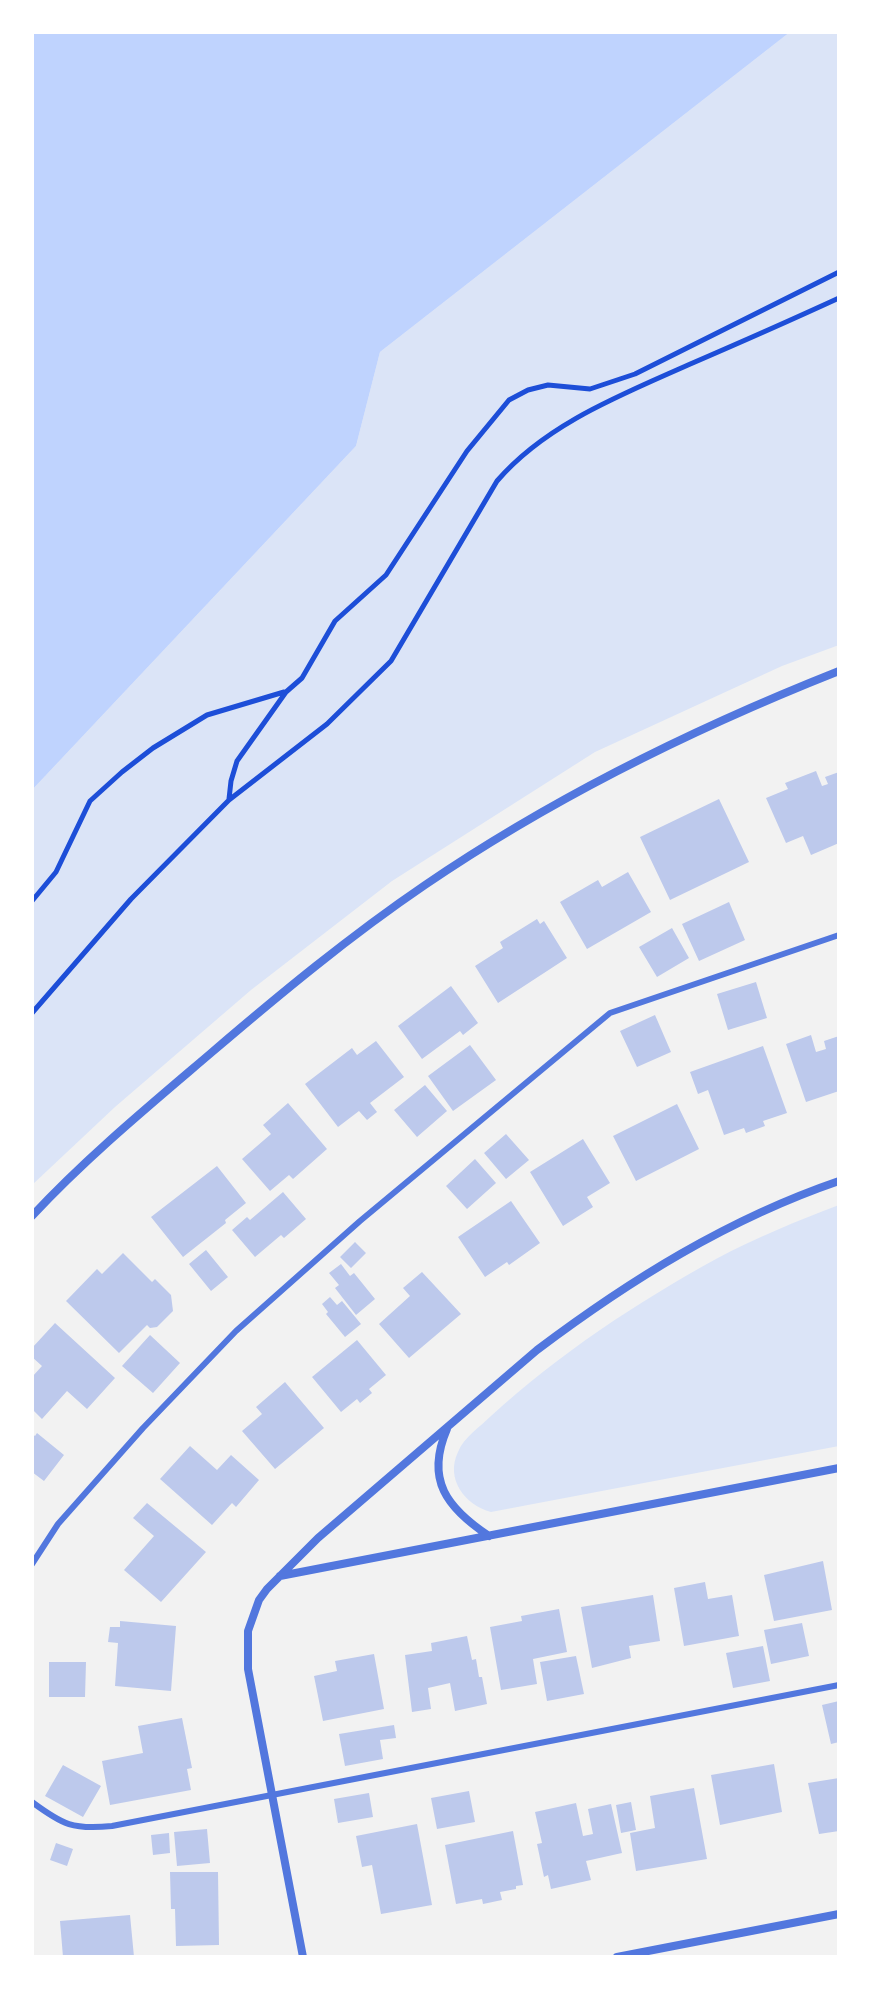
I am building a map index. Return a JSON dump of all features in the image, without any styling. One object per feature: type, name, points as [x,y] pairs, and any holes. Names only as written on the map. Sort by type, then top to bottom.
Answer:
[{"type":"street","points":[[32,1216],[105,1145],[224,1042],[335,951],[426,884],[646,756],[767,700],[839,671]]},
{"type":"street","points":[[303,1957],[248,1669],[248,1631],[259,1600],[318,1538],[550,1340],[664,1262],[764,1211],[839,1181]]},
{"type":"street","points":[[448,1425],[438,1449],[441,1484],[451,1506],[464,1520],[489,1537]]},
{"type":"street","points":[[279,1576],[839,1468]]},
{"type":"street","points":[[617,1957],[839,1914]]},
{"type":"lane","points":[[32,1564],[41,1547],[68,1513],[143,1428],[236,1331],[360,1221],[610,1013],[839,935]]},
{"type":"lane","points":[[32,1802],[64,1824],[84,1829],[839,1685]]},
{"type":"path","points":[[229,800],[237,761],[286,692],[302,678],[335,621],[386,575],[467,451],[509,400],[528,390],[548,385],[590,389],[635,374],[839,272]]},
{"type":"path","points":[[32,1013],[131,899],[229,800],[327,724],[391,661],[497,481],[514,461],[543,437],[640,387],[839,298]]},
{"type":"path","points":[[32,901],[56,872],[90,801],[122,772],[153,748],[207,715],[286,692]]},
{"type":"shaded area","points":[[790,32],[839,32],[839,645],[782,666],[595,752],[392,881],[251,990],[115,1107],[32,1185],[32,790],[356,446],[380,352]]},
{"type":"shaded area","points":[[839,1205],[839,1446],[491,1512],[473,1503],[460,1490],[454,1472],[458,1452],[464,1442],[517,1393],[571,1351],[657,1293],[716,1259],[776,1230]]},
{"type":"water","points":[[32,32],[790,32],[380,352],[356,446],[32,790]]},
{"type":"building","points":[[816,771],[822,786],[828,784],[825,777],[839,772],[839,843],[811,855],[803,836],[786,843],[766,798],[788,789],[785,783]]},
{"type":"building","points":[[719,799],[749,862],[670,900],[640,837]]},
{"type":"building","points":[[628,872],[651,912],[587,949],[560,902],[598,880],[602,887]]},
{"type":"building","points":[[729,902],[745,940],[699,961],[682,924]]},
{"type":"building","points":[[537,919],[540,924],[544,921],[567,958],[498,1003],[475,966],[503,948],[500,942]]},
{"type":"building","points":[[672,928],[689,958],[657,977],[639,947]]},
{"type":"building","points":[[756,982],[767,1018],[728,1030],[717,994]]},
{"type":"building","points":[[451,986],[478,1023],[463,1035],[460,1031],[422,1059],[398,1026]]},
{"type":"building","points":[[655,1015],[671,1052],[637,1067],[620,1031]]},
{"type":"building","points":[[811,1035],[816,1052],[826,1049],[824,1041],[839,1036],[839,1091],[806,1102],[786,1044]]},
{"type":"building","points":[[376,1041],[404,1077],[370,1103],[377,1112],[367,1120],[359,1111],[338,1127],[305,1084],[352,1048],[357,1055]]},
{"type":"building","points":[[470,1045],[496,1080],[453,1111],[428,1076]]},
{"type":"building","points":[[763,1046],[787,1113],[763,1121],[765,1126],[746,1133],[744,1128],[724,1135],[708,1090],[698,1094],[690,1072]]},
{"type":"building","points":[[425,1085],[447,1111],[417,1137],[394,1110]]},
{"type":"building","points":[[288,1103],[327,1149],[293,1179],[289,1175],[270,1191],[242,1159],[271,1134],[263,1125]]},
{"type":"building","points":[[677,1104],[699,1149],[636,1181],[613,1136]]},
{"type":"building","points":[[506,1134],[529,1160],[506,1179],[484,1153]]},
{"type":"building","points":[[583,1139],[610,1183],[587,1197],[593,1207],[563,1226],[530,1172]]},
{"type":"building","points":[[475,1159],[496,1183],[467,1209],[446,1186]]},
{"type":"building","points":[[217,1166],[246,1203],[183,1257],[151,1217]]},
{"type":"building","points":[[283,1192],[306,1219],[255,1257],[232,1230],[247,1217],[250,1220]]},
{"type":"building","points":[[511,1201],[540,1243],[509,1265],[507,1262],[485,1277],[458,1237]]},
{"type":"building","points":[[355,1242],[366,1253],[351,1268],[340,1257]]},
{"type":"building","points":[[206,1250],[228,1277],[211,1291],[189,1264]]},
{"type":"building","points":[[123,1253],[152,1282],[155,1279],[171,1295],[173,1311],[157,1327],[147,1325],[119,1353],[66,1301],[97,1269],[102,1274]]},
{"type":"building","points":[[341,1264],[350,1276],[354,1273],[375,1299],[356,1315],[335,1288],[339,1285],[329,1273]]},
{"type":"building","points":[[422,1272],[461,1314],[409,1358],[379,1324],[410,1296],[403,1288]]},
{"type":"building","points":[[330,1297],[337,1305],[342,1301],[361,1324],[345,1337],[326,1314],[328,1312],[322,1304]]},
{"type":"building","points":[[55,1323],[115,1378],[87,1409],[67,1391],[42,1419],[32,1409],[32,1377],[42,1366],[32,1357],[32,1348]]},
{"type":"building","points":[[150,1335],[180,1363],[153,1393],[122,1366]]},
{"type":"building","points":[[357,1340],[386,1375],[369,1389],[372,1393],[360,1403],[357,1399],[341,1412],[312,1377]]},
{"type":"building","points":[[285,1382],[324,1428],[275,1469],[242,1431],[262,1414],[256,1407]]},
{"type":"building","points":[[37,1433],[64,1455],[44,1481],[32,1472],[32,1434],[35,1436]]},
{"type":"building","points":[[190,1446],[217,1470],[231,1455],[259,1480],[236,1507],[232,1503],[212,1525],[160,1479]]},
{"type":"building","points":[[147,1503],[206,1552],[161,1602],[124,1570],[154,1536],[133,1518]]},
{"type":"building","points":[[823,1561],[832,1610],[774,1621],[764,1575]]},
{"type":"building","points":[[705,1582],[708,1599],[732,1595],[739,1636],[684,1646],[674,1588]]},
{"type":"building","points":[[653,1595],[660,1641],[629,1646],[631,1658],[592,1668],[581,1607]]},
{"type":"building","points":[[559,1609],[567,1652],[533,1659],[537,1684],[501,1690],[490,1627],[522,1621],[521,1616]]},
{"type":"building","points":[[120,1621],[176,1626],[171,1691],[115,1686],[118,1643],[108,1642],[110,1627],[120,1627]]},
{"type":"building","points":[[802,1623],[809,1656],[771,1664],[764,1630]]},
{"type":"building","points":[[467,1636],[472,1660],[476,1659],[479,1677],[482,1677],[487,1704],[455,1711],[450,1683],[428,1688],[431,1709],[412,1712],[405,1655],[432,1651],[431,1643]]},
{"type":"building","points":[[763,1646],[770,1681],[733,1688],[726,1653]]},
{"type":"building","points":[[374,1654],[384,1709],[323,1721],[314,1676],[337,1671],[335,1661]]},
{"type":"building","points":[[576,1656],[584,1694],[547,1701],[540,1662]]},
{"type":"building","points":[[49,1662],[86,1662],[85,1697],[49,1697]]},
{"type":"building","points":[[839,1701],[839,1742],[831,1744],[822,1705]]},
{"type":"building","points":[[182,1718],[192,1768],[187,1769],[191,1790],[110,1805],[102,1761],[143,1753],[138,1726]]},
{"type":"building","points":[[394,1725],[396,1738],[380,1740],[383,1759],[345,1766],[339,1734]]},
{"type":"building","points":[[774,1764],[782,1812],[720,1825],[711,1775]]},
{"type":"building","points":[[63,1765],[101,1786],[83,1817],[45,1796]]},
{"type":"building","points":[[839,1778],[839,1831],[819,1834],[808,1783]]},
{"type":"building","points":[[694,1788],[707,1859],[636,1871],[630,1833],[655,1828],[650,1796]]},
{"type":"building","points":[[469,1791],[475,1822],[437,1829],[431,1798]]},
{"type":"building","points":[[369,1793],[373,1817],[338,1823],[334,1799]]},
{"type":"building","points":[[631,1802],[636,1830],[621,1833],[616,1805]]},
{"type":"building","points":[[576,1803],[583,1836],[593,1834],[588,1809],[611,1804],[622,1853],[586,1861],[591,1880],[551,1889],[548,1875],[544,1877],[537,1844],[542,1843],[535,1812]]},
{"type":"building","points":[[417,1824],[432,1905],[381,1914],[372,1865],[362,1867],[356,1836]]},
{"type":"building","points":[[207,1829],[210,1863],[177,1866],[174,1832]]},
{"type":"building","points":[[513,1831],[523,1885],[500,1892],[502,1900],[483,1904],[482,1899],[456,1904],[445,1845]]},
{"type":"building","points":[[169,1833],[170,1853],[153,1855],[151,1835]]},
{"type":"building","points":[[56,1843],[73,1849],[67,1866],[50,1860]]},
{"type":"building","points":[[170,1872],[218,1872],[219,1945],[176,1946]]},
{"type":"building","points":[[130,1915],[134,1957],[63,1957],[60,1921]]}]
